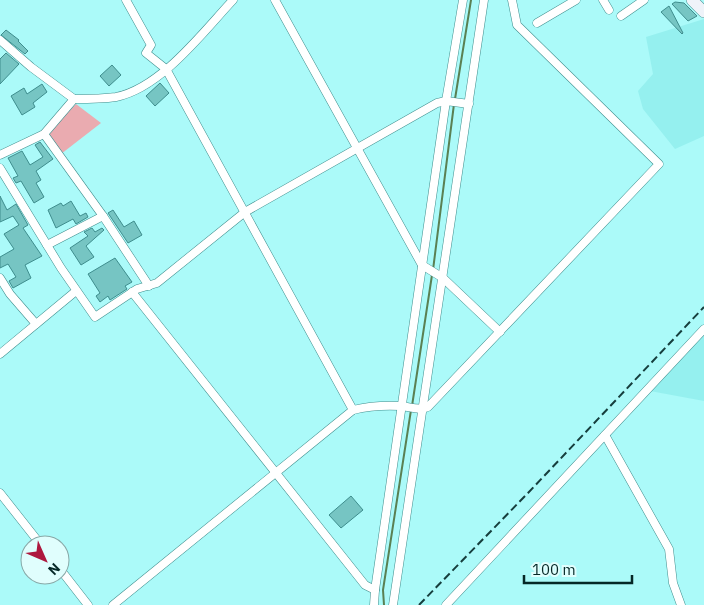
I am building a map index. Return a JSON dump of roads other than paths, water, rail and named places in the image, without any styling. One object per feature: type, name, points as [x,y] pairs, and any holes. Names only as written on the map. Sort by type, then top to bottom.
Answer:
[{"type":"street","points":[[126,0],[151,45],[146,53],[166,70],[353,410]]},
{"type":"street","points":[[0,40],[44,78],[74,99],[117,96],[136,90],[166,70],[233,0]]},
{"type":"street","points":[[275,0],[422,265],[443,278],[500,332]]},
{"type":"street","points":[[374,605],[446,101],[463,0]]},
{"type":"street","points":[[393,605],[484,0]]},
{"type":"street","points":[[113,605],[353,410],[369,406],[402,406],[422,409],[428,407],[659,164],[517,25],[512,0]]},
{"type":"street","points":[[538,23],[576,0]]},
{"type":"street","points":[[603,0],[609,10]]},
{"type":"street","points":[[621,16],[644,0]]},
{"type":"street","points":[[692,0],[704,12]]},
{"type":"street","points":[[0,155],[44,134],[74,99]]},
{"type":"street","points":[[0,168],[76,291],[95,317],[132,292],[158,283],[245,212],[437,103],[446,101],[469,104]]},
{"type":"street","points":[[44,134],[103,216],[148,286]]},
{"type":"street","points":[[47,245],[103,216]]},
{"type":"street","points":[[0,278],[10,294],[36,324]]},
{"type":"street","points":[[0,354],[76,291]]},
{"type":"street","points":[[132,292],[365,585],[375,590]]},
{"type":"street","points":[[446,605],[704,329]]},
{"type":"street","points":[[605,435],[669,548],[673,583],[681,605]]},
{"type":"street","points":[[0,493],[33,535]]},
{"type":"street","points":[[70,582],[88,605]]},
{"type":"waterway","points":[[455,99],[471,0]]},
{"type":"waterway","points":[[433,270],[454,104]]},
{"type":"waterway","points":[[412,406],[432,275]]},
{"type":"waterway","points":[[384,605],[383,590],[411,410]]},
{"type":"railway","points":[[419,605],[704,307]]}]
